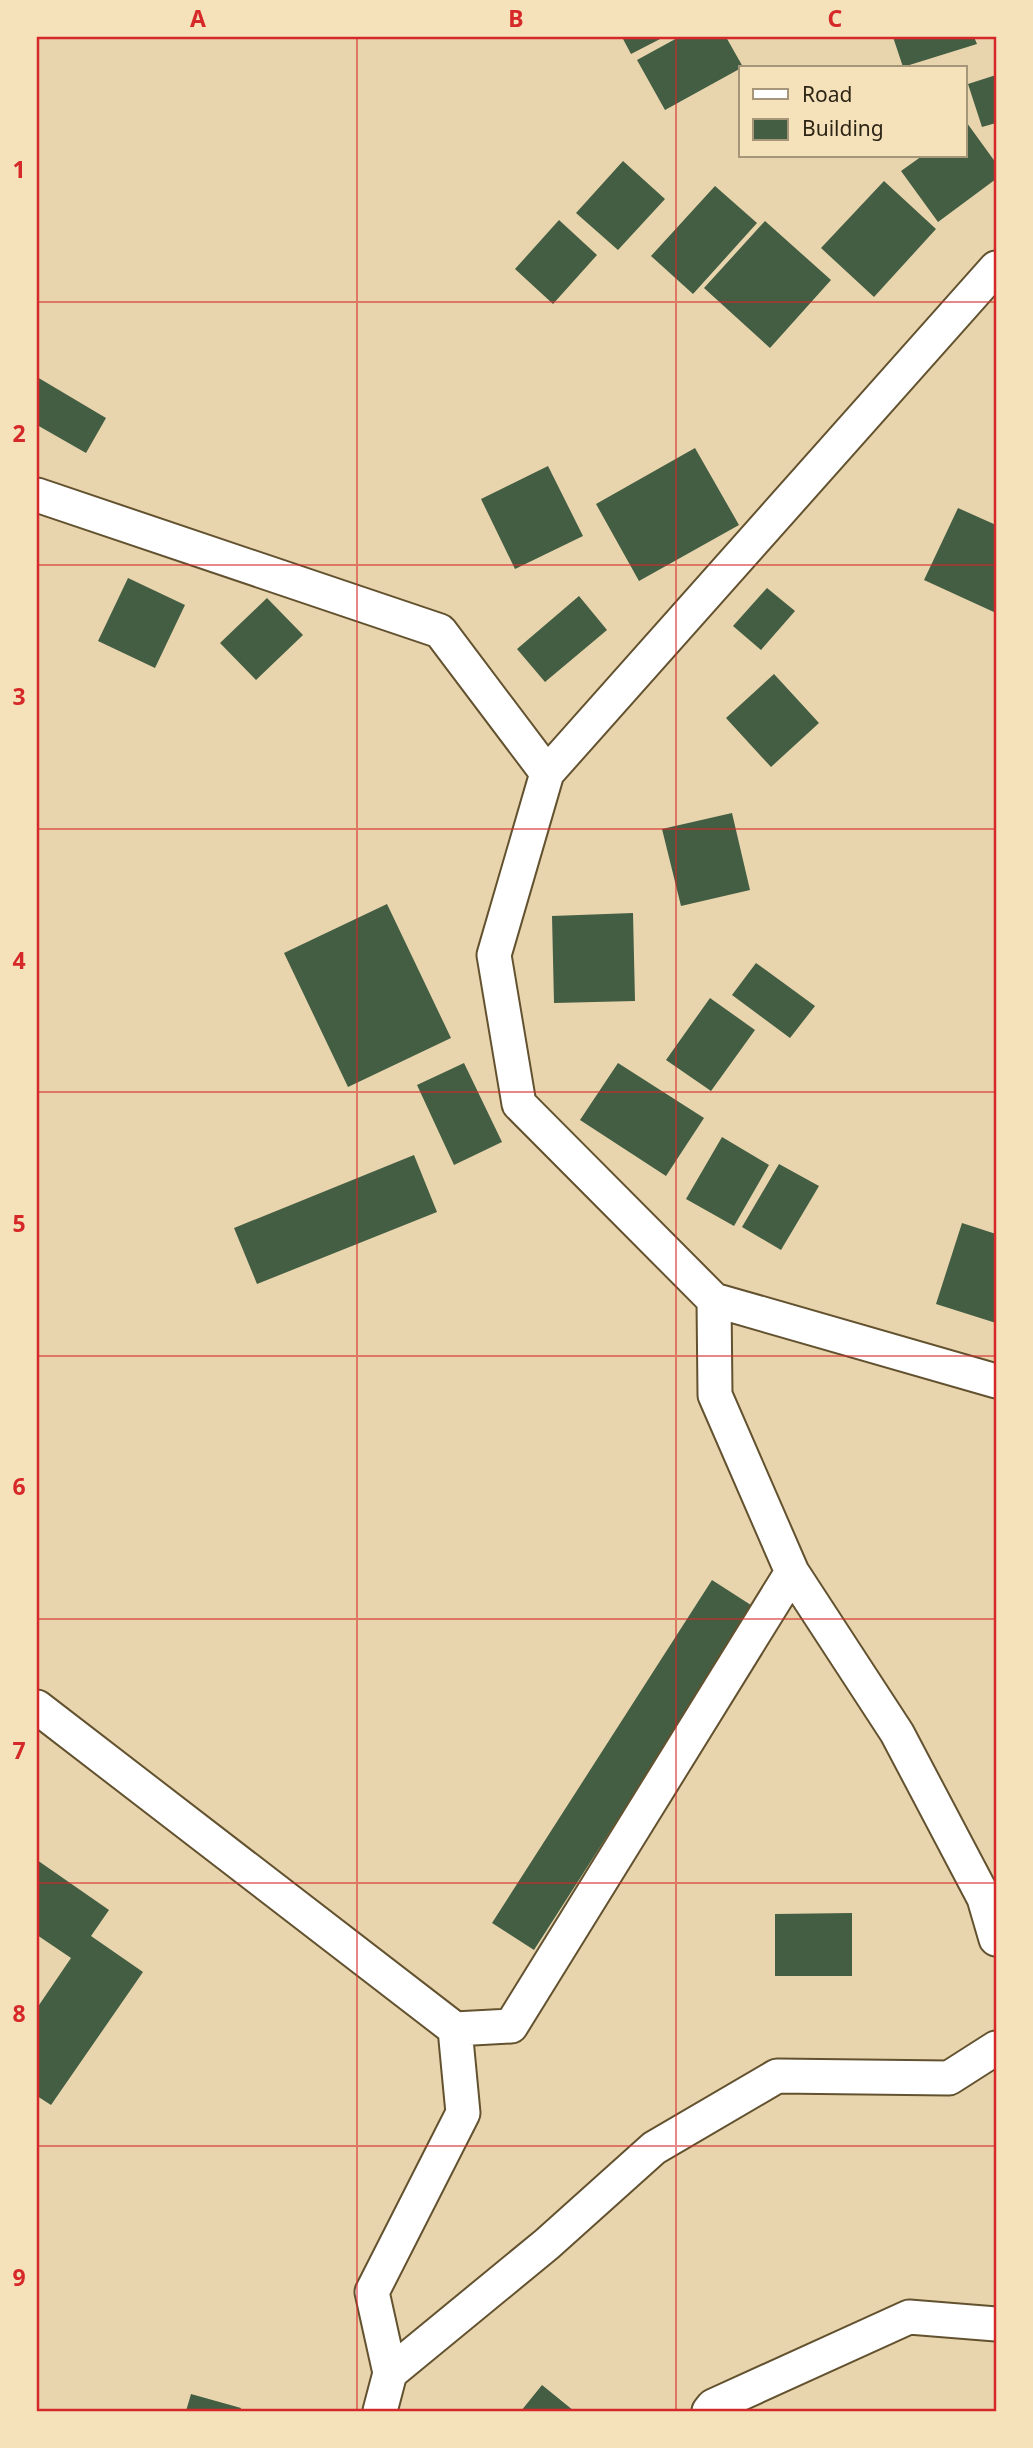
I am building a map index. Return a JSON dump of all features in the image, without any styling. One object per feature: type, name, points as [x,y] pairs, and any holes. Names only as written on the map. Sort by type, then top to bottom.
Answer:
[{"type":"street","points":[[996,268],[547,773],[494,955],[519,1104],[714,1300],[996,1381]]},
{"type":"street","points":[[37,495],[440,631],[547,773]]},
{"type":"street","points":[[714,1300],[715,1395],[792,1572],[897,1733],[985,1898],[996,1939]]},
{"type":"street","points":[[37,1707],[455,2029],[511,2026],[792,1572]]},
{"type":"street","points":[[380,2411],[390,2372],[372,2292],[463,2113],[455,2029]]},
{"type":"street","points":[[390,2372],[547,2244],[654,2148],[777,2076],[949,2078],[996,2048]]},
{"type":"street","points":[[709,2411],[713,2406],[909,2316],[996,2324]]},
{"type":"building","points":[[622,37],[664,37],[631,54]]},
{"type":"building","points":[[679,37],[726,37],[742,66],[665,110],[637,60]]},
{"type":"building","points":[[893,37],[974,37],[977,44],[906,66],[903,66]]},
{"type":"building","points":[[996,75],[996,123],[982,127],[968,84]]},
{"type":"building","points":[[967,123],[996,163],[996,179],[938,222],[901,171],[919,158],[967,158]]},
{"type":"building","points":[[623,161],[665,199],[618,250],[576,213]]},
{"type":"building","points":[[884,181],[936,229],[874,297],[821,248]]},
{"type":"building","points":[[715,186],[757,223],[693,294],[651,256]]},
{"type":"building","points":[[559,220],[597,255],[553,304],[515,269]]},
{"type":"building","points":[[765,221],[831,280],[770,348],[704,288]]},
{"type":"building","points":[[37,377],[106,418],[86,453],[37,425]]},
{"type":"building","points":[[695,448],[739,525],[639,581],[596,504]]},
{"type":"building","points":[[548,466],[583,536],[515,569],[481,499]]},
{"type":"building","points":[[958,508],[996,525],[996,613],[924,580]]},
{"type":"building","points":[[128,578],[185,605],[155,668],[98,641]]},
{"type":"building","points":[[767,588],[795,611],[761,650],[733,626]]},
{"type":"building","points":[[579,596],[607,630],[545,682],[517,649]]},
{"type":"building","points":[[267,598],[303,635],[256,680],[220,643]]},
{"type":"building","points":[[774,674],[819,723],[771,767],[726,718]]},
{"type":"building","points":[[732,813],[750,890],[681,906],[662,829]]},
{"type":"building","points":[[387,904],[451,1038],[348,1087],[284,953]]},
{"type":"building","points":[[633,913],[635,1001],[554,1003],[552,916]]},
{"type":"building","points":[[756,963],[815,1006],[790,1038],[732,995]]},
{"type":"building","points":[[710,998],[755,1030],[711,1091],[666,1060]]},
{"type":"building","points":[[464,1063],[502,1142],[454,1165],[417,1085]]},
{"type":"building","points":[[618,1063],[704,1118],[666,1176],[580,1120]]},
{"type":"building","points":[[722,1137],[769,1165],[734,1226],[686,1199]]},
{"type":"building","points":[[414,1155],[437,1212],[257,1284],[234,1228]]},
{"type":"building","points":[[779,1164],[819,1186],[781,1250],[742,1227]]},
{"type":"building","points":[[962,1223],[996,1234],[996,1323],[936,1304]]},
{"type":"building","points":[[712,1580],[754,1607],[534,1950],[492,1923]]},
{"type":"building","points":[[37,1860],[109,1910],[91,1936],[143,1972],[51,2105],[37,2096],[37,2008],[71,1958],[37,1935]]},
{"type":"building","points":[[852,1913],[852,1976],[775,1976],[775,1914]]},
{"type":"building","points":[[542,2385],[574,2411],[521,2411]]},
{"type":"building","points":[[191,2394],[241,2408],[240,2411],[186,2411]]}]
